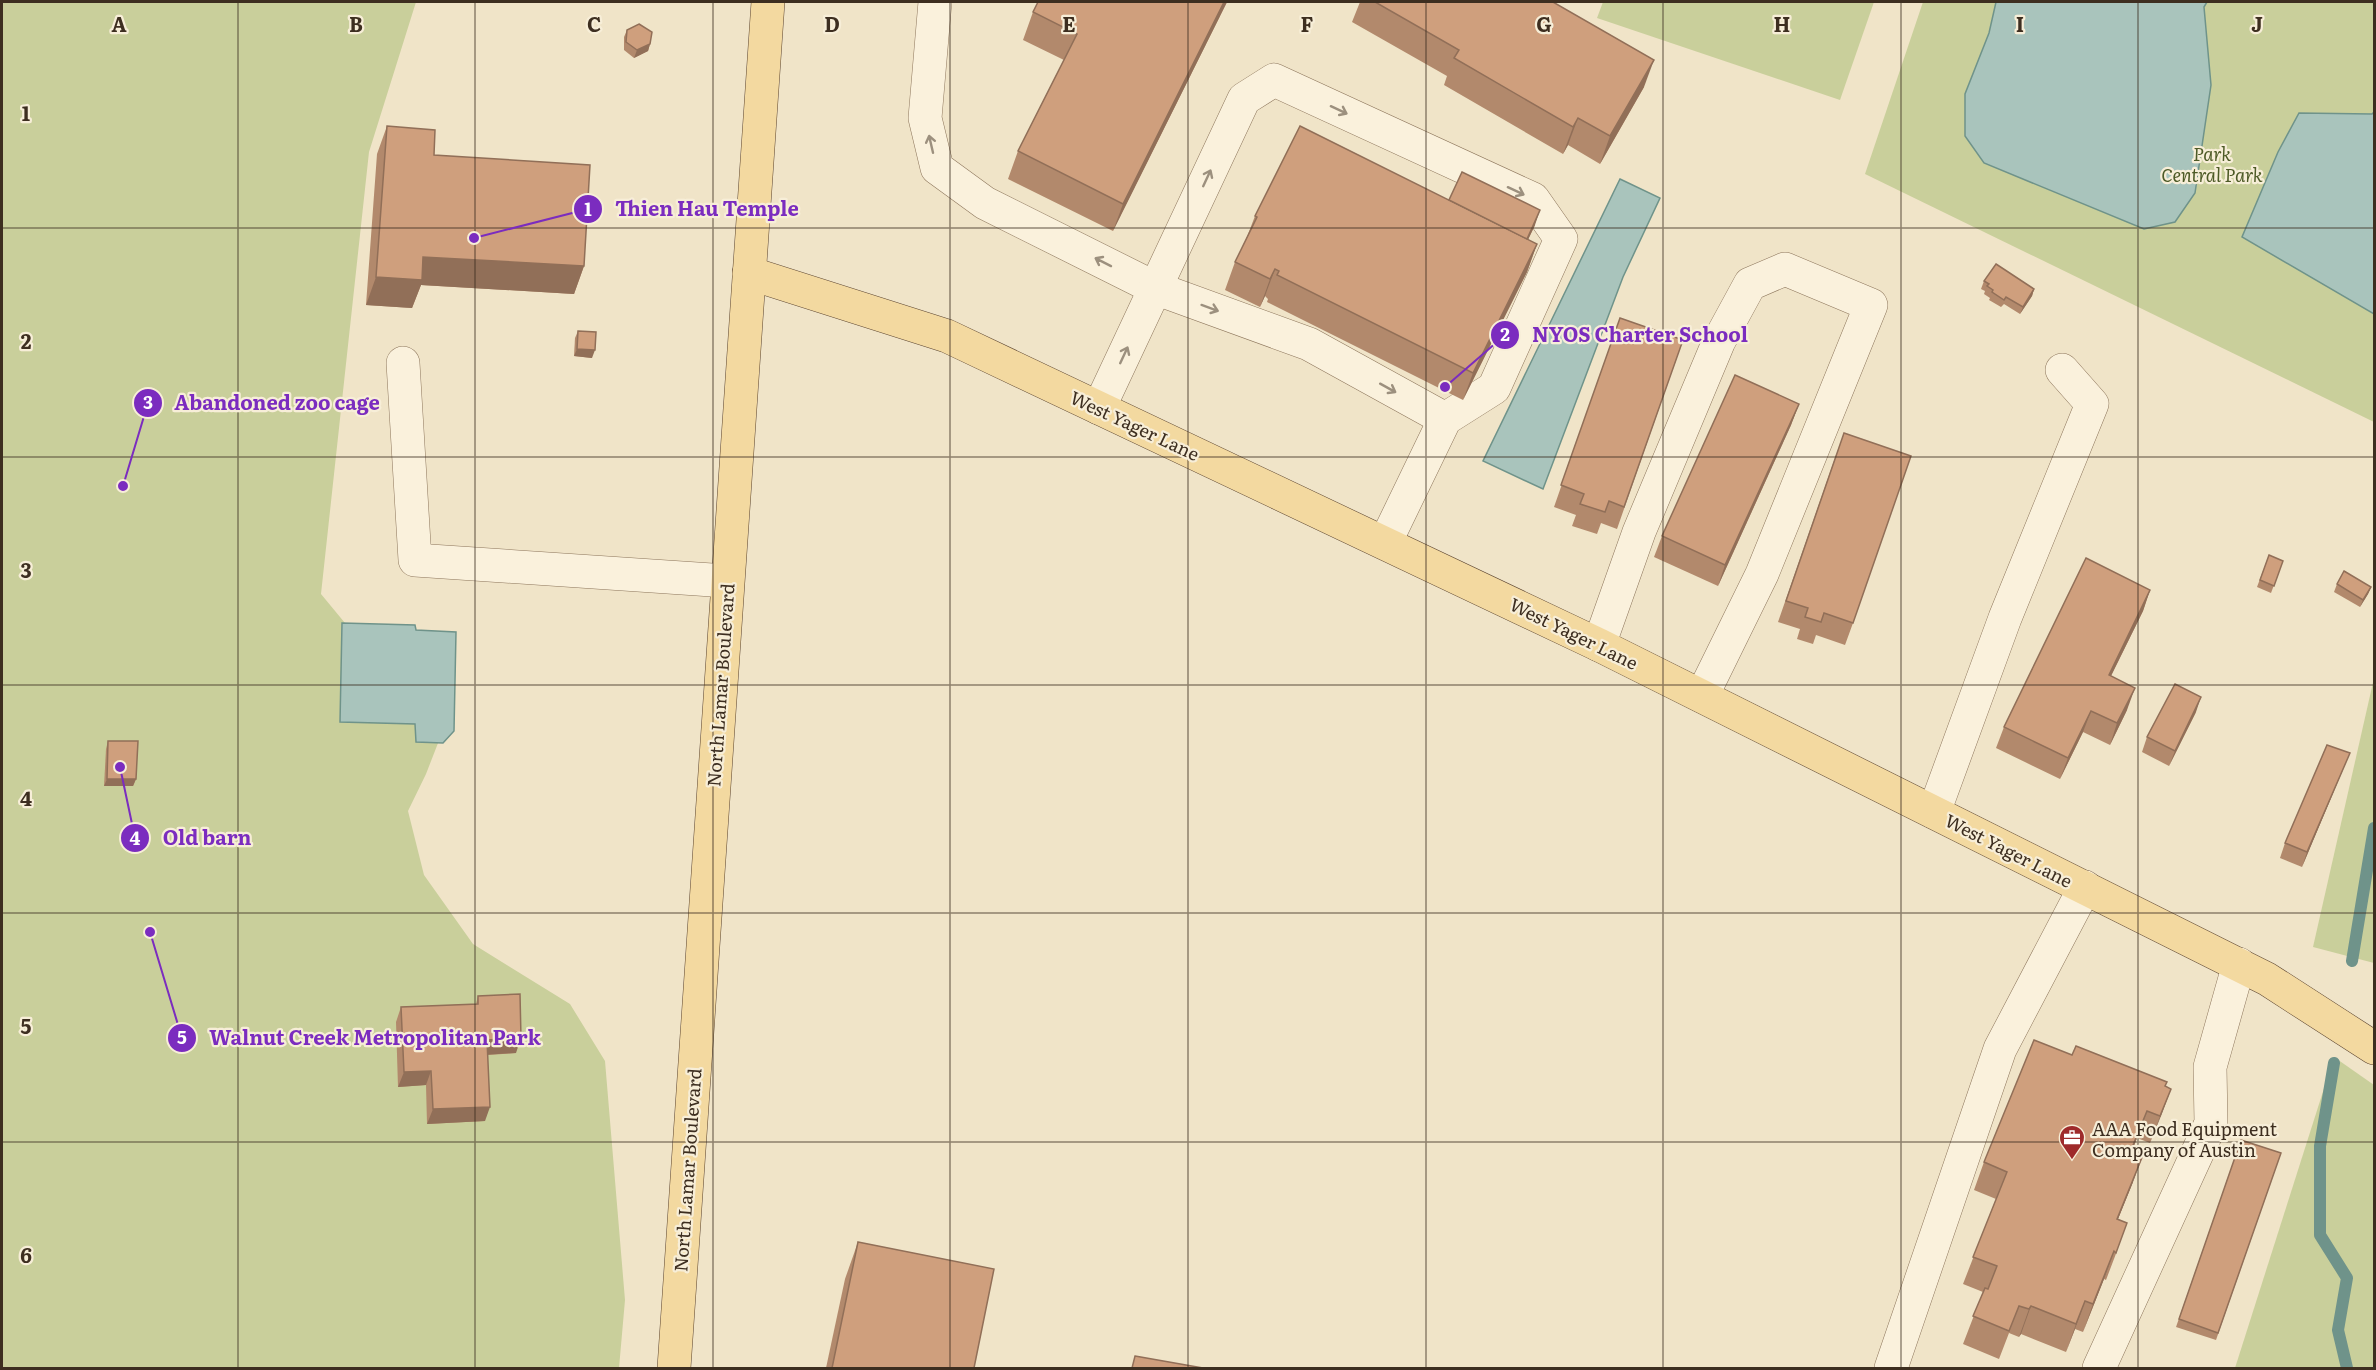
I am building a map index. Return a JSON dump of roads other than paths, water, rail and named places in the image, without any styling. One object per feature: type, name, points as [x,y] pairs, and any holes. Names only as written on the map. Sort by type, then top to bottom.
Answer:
[{"type":"main road","name":"North Lamar Boulevard","points":[[674,1368],[768,2]]},
{"type":"main road","name":"West Yager Lane","points":[[749,273],[947,336],[1599,645],[2267,978],[2374,1048]]},
{"type":"lane","points":[[935,2],[926,118],[937,168],[985,202],[1155,288],[1309,344],[1445,419]]},
{"type":"lane","points":[[1099,408],[1244,99],[1274,80],[1533,199],[1561,239],[1494,388],[1445,419],[1384,543]]},
{"type":"lane","points":[[1599,645],[1639,532],[1714,351],[1750,284],[1785,269],[1871,305],[1762,574],[1702,696]]},
{"type":"lane","points":[[403,363],[415,560],[728,581]]},
{"type":"lane","points":[[1934,812],[2005,618],[2092,404],[2062,370]]},
{"type":"lane","points":[[1891,1368],[2000,1049],[2085,887]]},
{"type":"lane","points":[[2099,1368],[2211,1123],[2210,1067],[2239,964]]},
{"type":"water","points":[[1996,2],[2207,2],[2204,7],[2211,85],[2195,193],[2175,222],[2144,229],[1984,163],[1965,136],[1965,94],[1989,33]]},
{"type":"water","points":[[2374,112],[2374,314],[2242,237],[2278,152],[2299,113],[2372,114]]},
{"type":"water","points":[[1620,179],[1660,198],[1623,277],[1543,489],[1483,461]]},
{"type":"water","points":[[342,623],[415,625],[416,630],[456,632],[454,731],[443,743],[416,742],[415,724],[340,722]]},
{"type":"waterway","points":[[2352,961],[2374,828]]},
{"type":"waterway","points":[[2334,1063],[2320,1146],[2320,1235],[2347,1278],[2338,1330],[2347,1368]]},
{"type":"place","name":"Thien Hau Temple","points":[[474,238]]},
{"type":"place","name":"NYOS Charter School","points":[[1445,387]]},
{"type":"place","name":"Abandoned zoo cage","points":[[123,486]]},
{"type":"place","name":"Old barn","points":[[120,767]]},
{"type":"place","name":"Walnut Creek Metropolitan Park","points":[[150,932]]},
{"type":"place","name":"AAA Food Equipment Company of Austin","points":[[2072,1161]]},
{"type":"park label","name":"Park Central Park","points":[[2212,163]]}]
